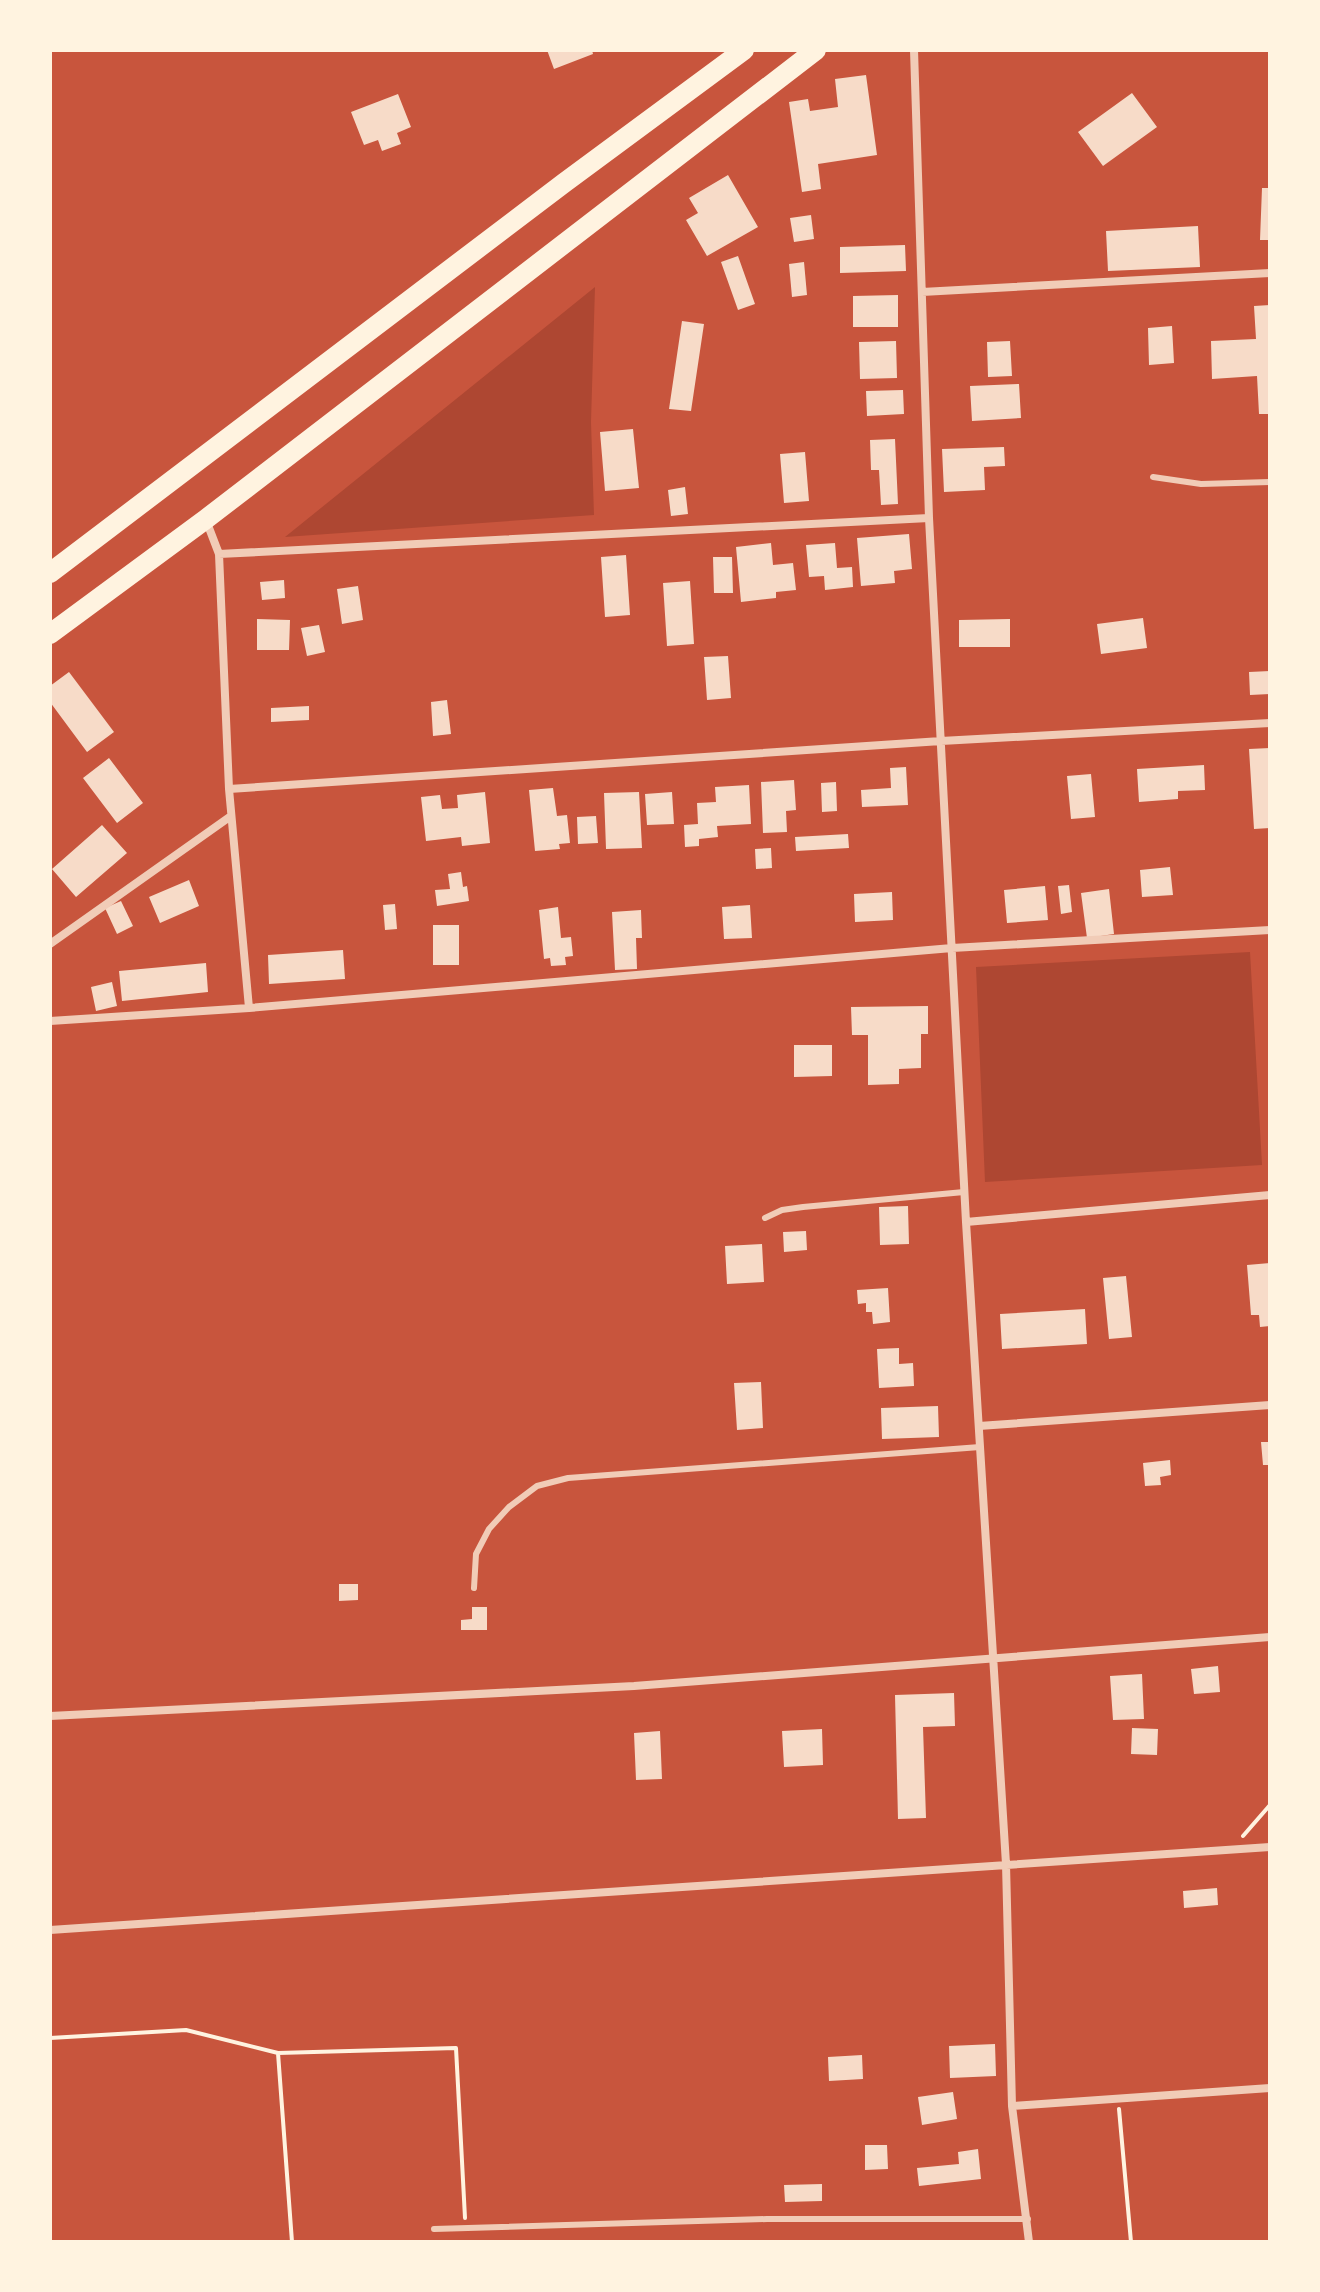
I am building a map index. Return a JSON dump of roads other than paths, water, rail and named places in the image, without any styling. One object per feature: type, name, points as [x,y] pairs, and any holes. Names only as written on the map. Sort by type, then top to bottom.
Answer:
[{"type":"highway","points":[[50,573],[744,50]]},
{"type":"highway","points":[[50,634],[206,519],[816,50]]},
{"type":"street","points":[[914,50],[929,518],[964,1192],[1006,1864],[1012,2106],[1029,2242]]},
{"type":"street","points":[[922,292],[1270,273]]},
{"type":"street","points":[[219,554],[929,518]]},
{"type":"street","points":[[206,519],[219,554],[229,789],[249,1008]]},
{"type":"street","points":[[229,789],[941,741],[1270,723]]},
{"type":"street","points":[[50,944],[231,816]]},
{"type":"street","points":[[50,1021],[249,1008],[952,948],[1270,930]]},
{"type":"street","points":[[966,1222],[1270,1195]]},
{"type":"street","points":[[979,1426],[1270,1405]]},
{"type":"street","points":[[50,1716],[634,1686],[1270,1637]]},
{"type":"street","points":[[50,1930],[1270,1847]]},
{"type":"street","points":[[1012,2106],[1270,2088]]},
{"type":"lane","points":[[1153,477],[1201,484],[1270,482]]},
{"type":"lane","points":[[765,1218],[782,1210],[803,1207],[964,1192]]},
{"type":"lane","points":[[474,1588],[476,1554],[489,1529],[509,1507],[537,1486],[568,1478],[980,1447]]},
{"type":"lane","points":[[434,2229],[767,2219],[1028,2219]]}]
